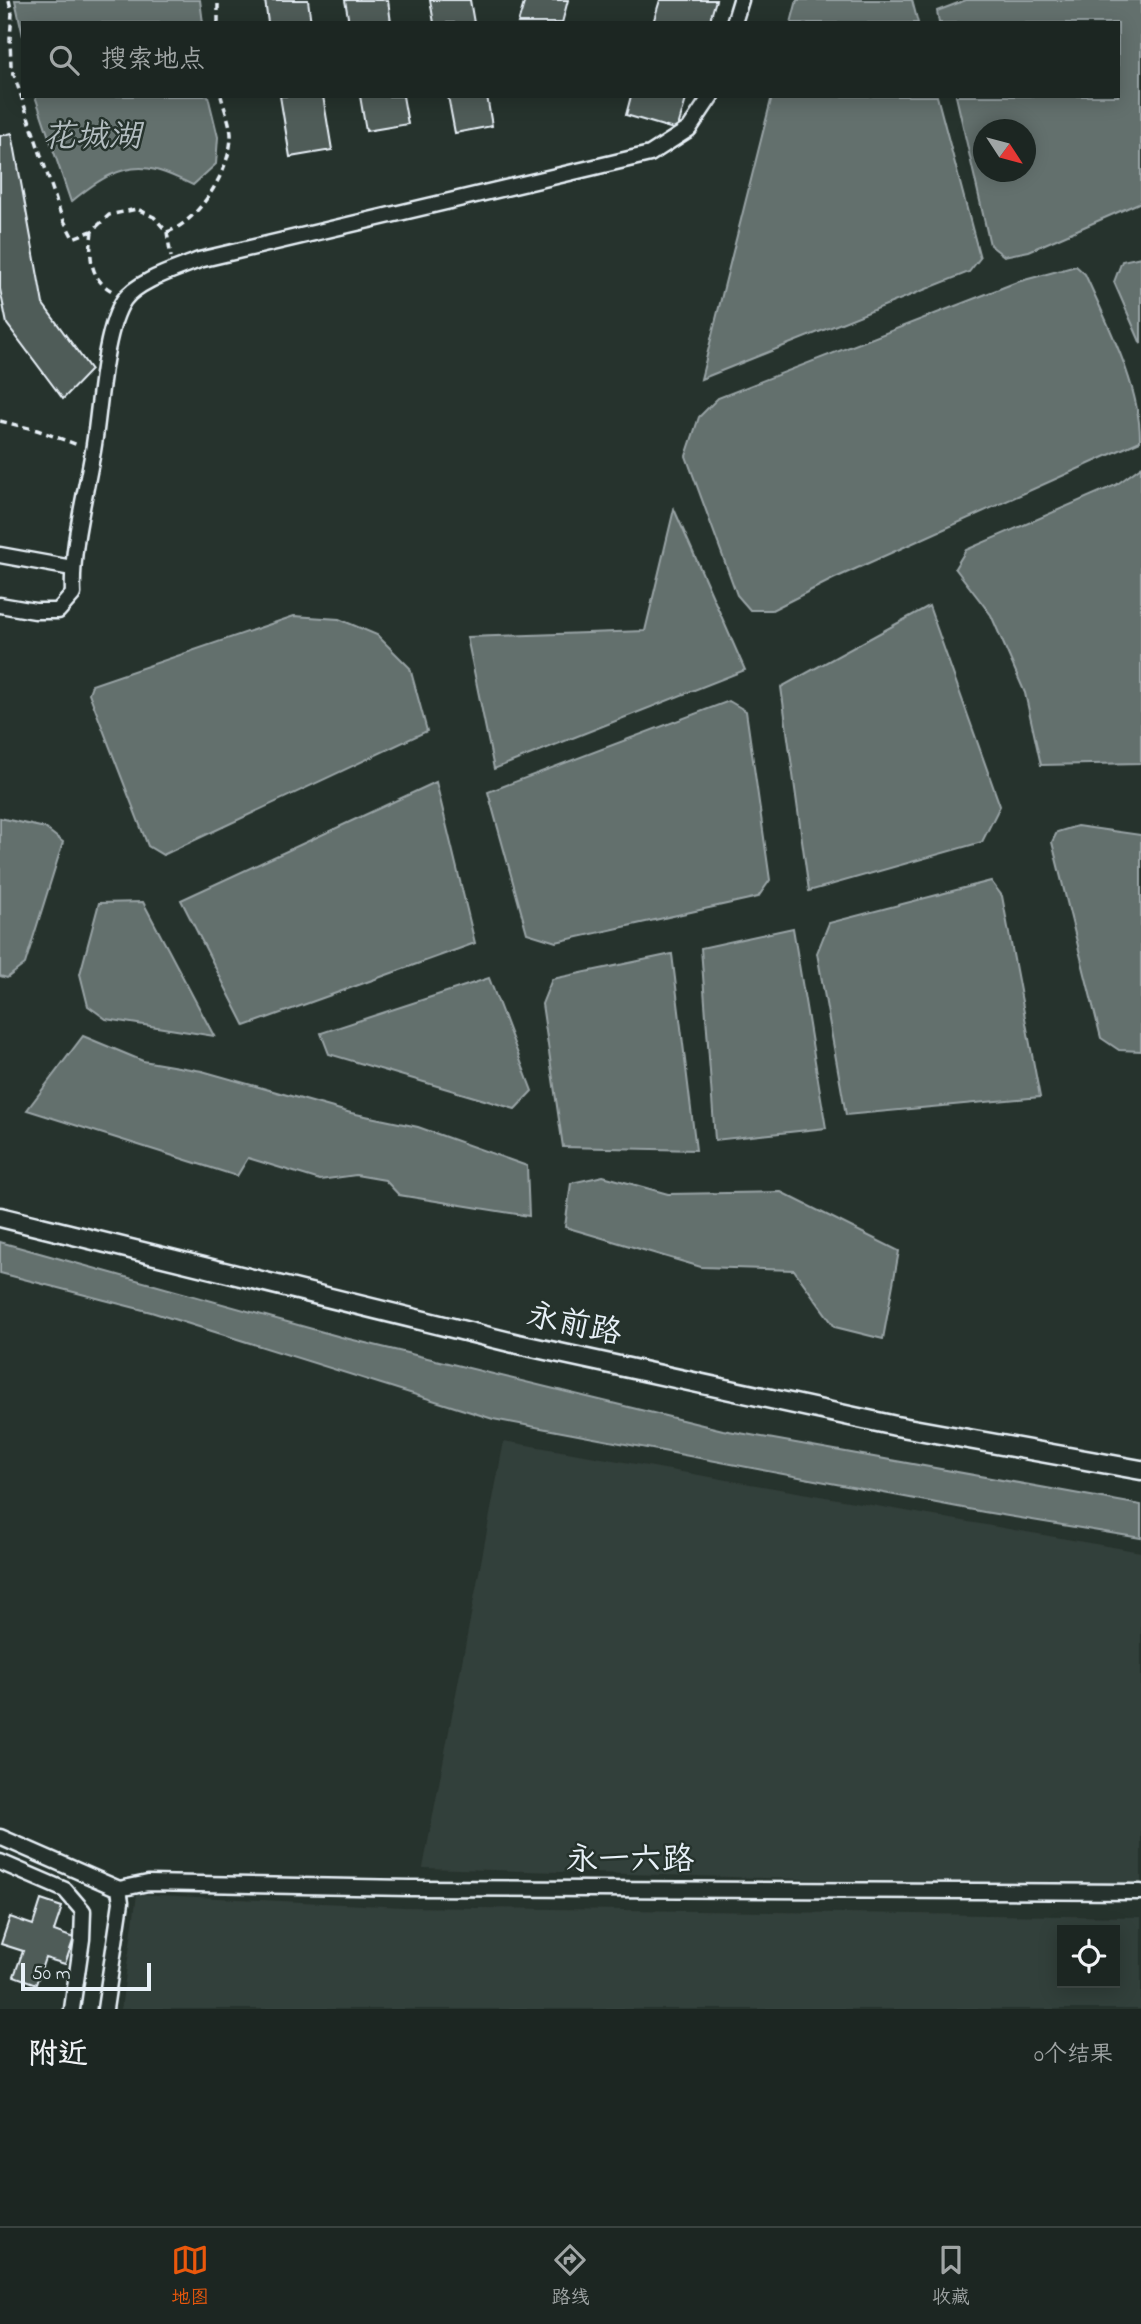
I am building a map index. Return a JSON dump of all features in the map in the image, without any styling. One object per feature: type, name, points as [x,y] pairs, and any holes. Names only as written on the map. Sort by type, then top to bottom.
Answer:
[{"type":"street","points":[[735,21],[741,0]]},
{"type":"street","points":[[0,605],[36,611],[58,611],[73,594],[72,568],[94,450],[112,324],[125,298],[148,281],[199,260],[650,154],[689,129],[710,98]]},
{"type":"street","points":[[0,555],[72,568]]},
{"type":"street","name":"永前路","points":[[0,1217],[518,1344],[896,1426],[1141,1470]]},
{"type":"street","points":[[0,1837],[119,1889],[121,1902],[105,2009]]},
{"type":"street","points":[[0,1862],[65,1890],[83,1911],[82,1939],[72,2009]]},
{"type":"street","name":"永一六路","points":[[119,1889],[148,1883],[409,1888],[1141,1892]]},
{"type":"path","points":[[9,0],[12,13],[10,66],[61,215],[73,238],[92,231],[109,215],[137,209],[154,216],[167,232],[186,223],[195,214],[222,171],[227,155],[231,134],[222,98]]},
{"type":"path","points":[[218,0],[218,21]]},
{"type":"path","points":[[92,231],[89,255],[96,276],[108,289],[125,298]]},
{"type":"path","points":[[0,421],[37,430],[94,450]]},
{"type":"shaded area","points":[[504,1441],[1141,1552],[1141,1889],[423,1868]]},
{"type":"shaded area","points":[[137,1894],[404,1907],[1141,1917],[1141,2009],[121,2009]]},
{"type":"water","name":"花城湖","points":[[15,0],[200,0],[203,21],[21,21],[21,27]]},
{"type":"water","points":[[797,0],[912,0],[917,21],[792,21]]},
{"type":"water","points":[[966,0],[1141,0],[1141,202],[1029,251],[1004,256],[990,245],[976,182],[1036,182],[1036,119],[973,119],[973,170],[956,98],[1120,98],[1120,21],[939,21],[937,11]]},
{"type":"water","name":"花城湖","points":[[36,98],[208,98],[218,137],[216,164],[193,185],[156,170],[132,168],[110,175],[71,202]]},
{"type":"water","points":[[771,98],[938,98],[980,258],[969,272],[701,379]]},
{"type":"water","points":[[1141,257],[1141,344],[1114,282],[1122,261]]},
{"type":"water","points":[[1076,266],[1085,274],[1121,356],[1135,399],[1140,441],[833,579],[772,610],[750,610],[737,595],[686,456],[699,417],[718,398],[1017,282]]},
{"type":"water","points":[[1141,467],[1141,763],[1041,765],[1025,693],[991,615],[955,568],[966,550],[1116,485]]},
{"type":"water","points":[[674,509],[745,670],[494,769],[467,637],[645,631]]},
{"type":"water","points":[[929,606],[1000,806],[982,842],[809,891],[781,687]]},
{"type":"water","points":[[294,616],[339,619],[377,635],[410,668],[427,731],[163,855],[148,846],[89,693],[92,685]]},
{"type":"water","points":[[729,701],[746,711],[770,880],[758,897],[556,942],[527,933],[488,792]]},
{"type":"water","points":[[436,782],[475,943],[245,1026],[181,900]]},
{"type":"water","points":[[0,818],[45,828],[63,842],[25,964],[7,978],[0,976]]},
{"type":"water","points":[[1077,826],[1141,835],[1141,1051],[1119,1050],[1101,1038],[1052,842],[1057,832]]},
{"type":"water","points":[[991,881],[1002,896],[1040,1097],[846,1115],[817,953],[829,923]]},
{"type":"water","points":[[143,902],[214,1036],[106,1019],[88,1006],[80,974],[99,903]]},
{"type":"water","points":[[793,928],[826,1128],[715,1140],[701,948]]},
{"type":"water","points":[[672,954],[696,1150],[563,1147],[542,1004],[552,979]]},
{"type":"water","points":[[489,978],[532,1091],[515,1109],[329,1054],[321,1033]]},
{"type":"water","points":[[83,1036],[143,1061],[202,1071],[351,1113],[418,1127],[527,1166],[529,1216],[399,1195],[385,1180],[356,1175],[320,1180],[248,1158],[237,1176],[27,1110]]},
{"type":"water","points":[[603,1176],[668,1194],[781,1192],[899,1251],[883,1339],[835,1327],[794,1270],[701,1267],[565,1227],[571,1183]]},
{"type":"water","points":[[0,1242],[341,1337],[723,1430],[1141,1505],[1141,1538],[984,1512],[493,1419],[151,1312],[0,1273]]},
{"type":"building","points":[[265,0],[308,0],[311,21],[268,21]]},
{"type":"building","points":[[345,0],[388,0],[391,21],[349,21]]},
{"type":"building","points":[[430,0],[470,0],[474,21],[434,21]]},
{"type":"building","points":[[525,0],[568,0],[563,21],[519,21]]},
{"type":"building","points":[[660,0],[716,0],[710,21],[654,21]]},
{"type":"building","points":[[280,98],[323,98],[332,150],[290,157]]},
{"type":"building","points":[[360,98],[403,98],[408,124],[366,131]]},
{"type":"building","points":[[448,98],[487,98],[492,126],[455,133]]},
{"type":"building","points":[[630,98],[686,98],[677,130],[626,115]]},
{"type":"building","points":[[12,133],[43,304],[91,370],[63,399],[7,324],[0,289],[0,136]]},
{"type":"building","points":[[41,1900],[62,1907],[54,1931],[74,1938],[65,1964],[45,1958],[36,1984],[14,1976],[23,1951],[1,1944],[10,1917],[33,1925]]}]
